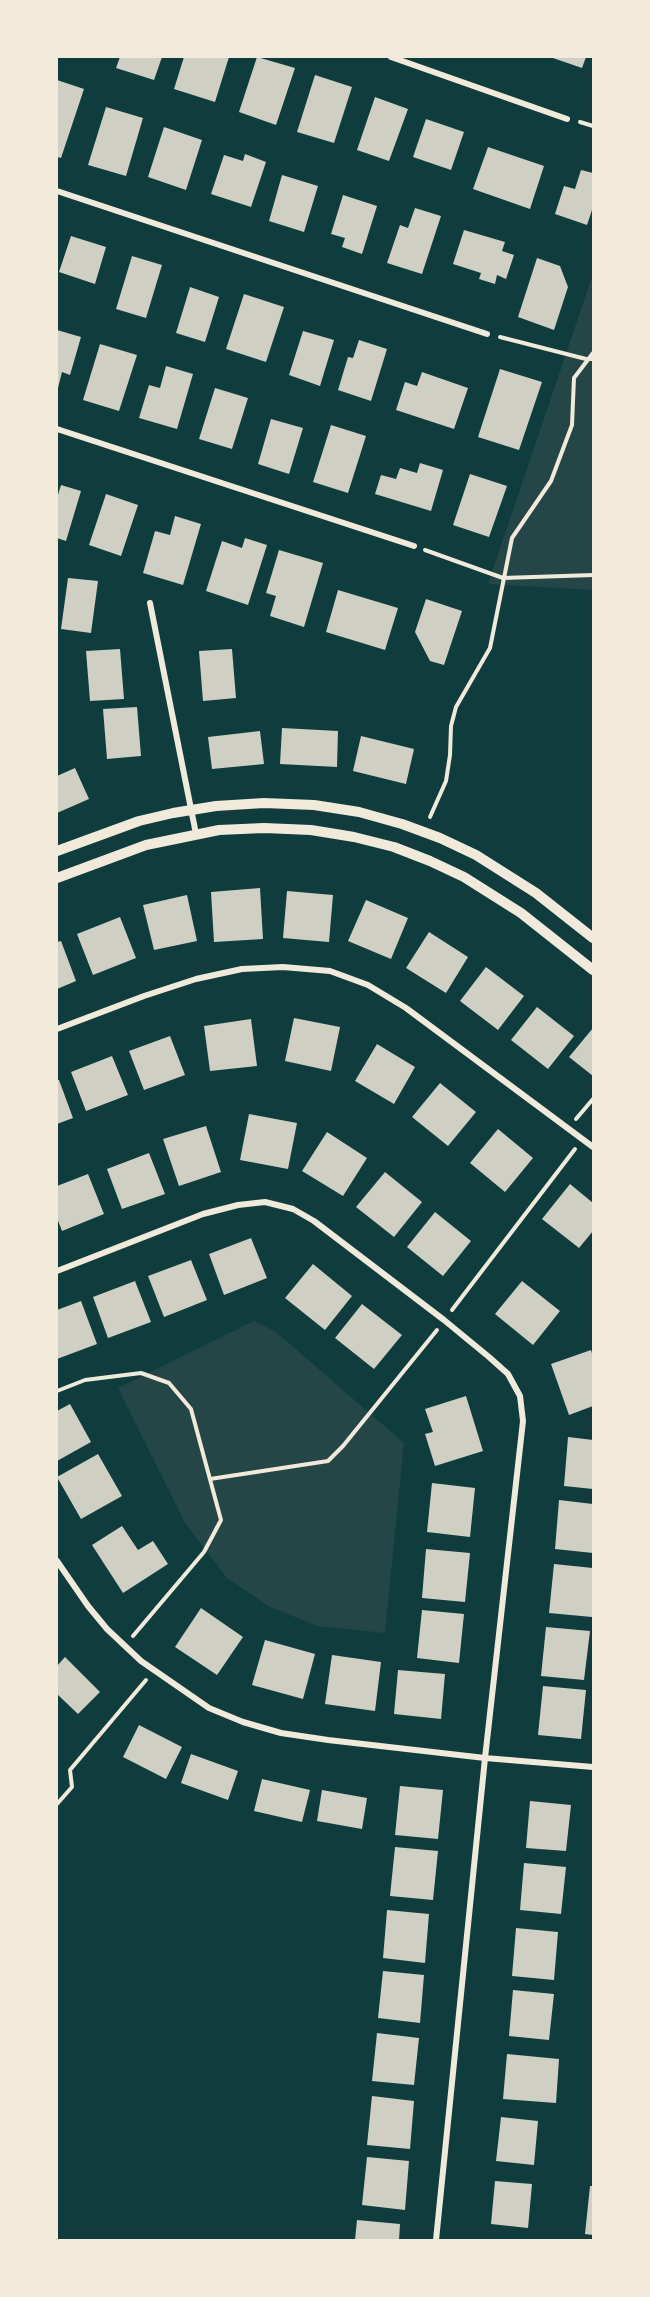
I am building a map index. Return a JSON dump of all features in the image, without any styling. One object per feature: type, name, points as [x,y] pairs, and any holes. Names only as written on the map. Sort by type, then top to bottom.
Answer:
[{"type":"street","points":[[391,57],[567,119]]},
{"type":"street","points":[[57,191],[487,334]]},
{"type":"street","points":[[57,429],[414,546]]},
{"type":"street","points":[[150,603],[196,834]]},
{"type":"street","points":[[57,851],[139,821],[216,806],[264,803],[314,805],[359,812],[424,832],[476,855],[510,875],[593,938]]},
{"type":"street","points":[[57,878],[146,845],[219,830],[264,828],[311,830],[354,837],[394,848],[447,869],[496,896],[593,970]]},
{"type":"street","points":[[57,1029],[196,979],[242,969],[283,967],[330,971],[368,985],[406,1008],[570,1127],[593,1147]]},
{"type":"street","points":[[57,1271],[203,1214],[238,1205],[265,1202],[293,1209],[314,1221],[444,1320],[508,1374],[520,1396],[523,1421],[485,1758],[436,2240]]},
{"type":"street","points":[[57,1561],[88,1606],[125,1646],[154,1670],[209,1708],[243,1722],[281,1733],[485,1758],[593,1767]]},
{"type":"path","points":[[487,334],[586,359],[593,358]]},
{"type":"path","points":[[424,832],[446,781],[451,726],[456,706],[490,648],[512,538],[552,481],[572,425],[574,378],[586,359],[593,353]]},
{"type":"path","points":[[414,546],[503,578],[593,575]]},
{"type":"path","points":[[570,1127],[593,1099]]},
{"type":"path","points":[[210,1479],[328,1461],[343,1446],[444,1320],[583,1138]]},
{"type":"path","points":[[57,1390],[85,1380],[141,1372],[169,1383],[191,1409],[221,1520],[204,1552],[125,1646]]},
{"type":"path","points":[[57,1804],[72,1786],[70,1770],[154,1670]]},
{"type":"shaded area","points":[[593,274],[593,590],[488,584]]},
{"type":"shaded area","points":[[254,1321],[276,1332],[404,1443],[385,1633],[317,1626],[268,1606],[227,1578],[185,1523],[118,1388]]},
{"type":"building","points":[[120,57],[162,57],[154,80],[116,68]]},
{"type":"building","points":[[184,57],[229,57],[215,102],[174,89]]},
{"type":"building","points":[[257,57],[295,68],[276,125],[239,112]]},
{"type":"building","points":[[550,57],[586,57],[582,68]]},
{"type":"building","points":[[315,75],[352,87],[334,143],[297,132]]},
{"type":"building","points":[[57,80],[84,89],[61,158],[57,157]]},
{"type":"building","points":[[375,97],[408,109],[389,161],[357,150]]},
{"type":"building","points":[[106,107],[143,118],[126,176],[88,165]]},
{"type":"building","points":[[426,119],[464,132],[451,170],[413,157]]},
{"type":"building","points":[[164,127],[202,140],[186,190],[148,177]]},
{"type":"building","points":[[488,147],[544,166],[530,209],[473,189]]},
{"type":"building","points":[[245,154],[266,162],[251,207],[211,194],[224,155],[243,161]]},
{"type":"building","points":[[581,170],[593,173],[593,207],[587,225],[555,214],[564,186],[575,189]]},
{"type":"building","points":[[282,175],[318,186],[304,232],[269,221]]},
{"type":"building","points":[[343,195],[377,206],[362,254],[342,247],[345,238],[331,234]]},
{"type":"building","points":[[415,208],[441,216],[422,274],[387,263],[400,225],[408,228]]},
{"type":"building","points":[[464,230],[505,242],[502,251],[514,255],[506,279],[497,275],[495,284],[479,279],[481,273],[453,264]]},
{"type":"building","points":[[71,236],[106,247],[95,284],[59,272]]},
{"type":"building","points":[[132,256],[162,265],[146,318],[116,309]]},
{"type":"building","points":[[537,258],[560,266],[568,287],[554,330],[518,317]]},
{"type":"building","points":[[190,287],[219,297],[205,342],[176,333]]},
{"type":"building","points":[[244,294],[284,307],[266,362],[226,349]]},
{"type":"building","points":[[57,330],[81,337],[70,375],[62,372],[58,388]]},
{"type":"building","points":[[303,331],[334,340],[320,386],[289,375]]},
{"type":"building","points":[[359,340],[387,349],[371,401],[338,390],[348,357],[353,358]]},
{"type":"building","points":[[100,344],[137,355],[119,411],[83,400]]},
{"type":"building","points":[[166,366],[193,374],[177,429],[139,418],[149,385],[160,388]]},
{"type":"building","points":[[500,369],[542,382],[519,450],[478,437]]},
{"type":"building","points":[[422,372],[468,388],[454,429],[396,410],[405,382],[417,386]]},
{"type":"building","points":[[215,388],[248,398],[232,449],[199,439]]},
{"type":"building","points":[[271,419],[303,428],[289,474],[258,464]]},
{"type":"building","points":[[331,425],[366,436],[348,493],[313,482]]},
{"type":"building","points":[[420,463],[443,470],[431,511],[375,494],[381,475],[396,479],[400,468],[417,473]]},
{"type":"building","points":[[470,474],[507,486],[489,537],[453,525]]},
{"type":"building","points":[[61,485],[81,491],[66,541],[57,538],[57,498]]},
{"type":"building","points":[[106,494],[138,505],[121,556],[89,545]]},
{"type":"building","points":[[175,516],[201,524],[183,585],[143,573],[155,531],[170,535]]},
{"type":"building","points":[[245,538],[267,545],[248,605],[206,591],[222,541],[242,548]]},
{"type":"building","points":[[279,550],[323,563],[304,627],[270,616],[276,596],[266,593]]},
{"type":"building","points":[[68,578],[98,581],[91,633],[61,629]]},
{"type":"building","points":[[338,590],[398,608],[385,650],[326,632]]},
{"type":"building","points":[[426,599],[462,611],[444,665],[430,661],[415,632]]},
{"type":"building","points":[[120,649],[124,699],[90,701],[86,651]]},
{"type":"building","points":[[232,649],[236,698],[203,701],[199,651]]},
{"type":"building","points":[[137,707],[141,756],[107,759],[103,709]]},
{"type":"building","points":[[282,728],[338,731],[337,767],[280,764]]},
{"type":"building","points":[[260,731],[264,764],[212,769],[208,737]]},
{"type":"building","points":[[361,736],[414,749],[406,784],[353,771]]},
{"type":"building","points":[[75,768],[89,799],[57,813],[57,776]]},
{"type":"building","points":[[260,888],[263,939],[214,942],[211,892]]},
{"type":"building","points":[[287,891],[333,895],[329,942],[283,938]]},
{"type":"building","points":[[187,895],[197,941],[154,950],[143,905]]},
{"type":"building","points":[[366,900],[408,918],[391,959],[348,941]]},
{"type":"building","points":[[120,917],[136,958],[93,975],[77,934]]},
{"type":"building","points":[[429,932],[468,957],[446,993],[406,968]]},
{"type":"building","points":[[61,941],[76,981],[57,989],[57,942]]},
{"type":"building","points":[[486,967],[524,996],[498,1030],[460,1001]]},
{"type":"building","points":[[537,1007],[574,1036],[548,1069],[511,1040]]},
{"type":"building","points":[[294,1018],[340,1027],[331,1071],[285,1061]]},
{"type":"building","points":[[251,1019],[257,1066],[210,1071],[204,1026]]},
{"type":"building","points":[[593,1028],[593,1076],[569,1057]]},
{"type":"building","points":[[170,1036],[185,1075],[144,1090],[129,1051]]},
{"type":"building","points":[[377,1044],[415,1067],[394,1104],[355,1081]]},
{"type":"building","points":[[112,1056],[128,1095],[86,1111],[71,1072]]},
{"type":"building","points":[[57,1080],[59,1080],[73,1118],[57,1124]]},
{"type":"building","points":[[440,1083],[476,1112],[448,1146],[412,1117]]},
{"type":"building","points":[[249,1114],[297,1123],[288,1169],[240,1160]]},
{"type":"building","points":[[206,1126],[221,1172],[179,1186],[163,1139]]},
{"type":"building","points":[[498,1129],[533,1158],[505,1192],[470,1163]]},
{"type":"building","points":[[327,1132],[367,1158],[343,1196],[302,1171]]},
{"type":"building","points":[[149,1153],[165,1194],[122,1209],[107,1169]]},
{"type":"building","points":[[385,1172],[422,1202],[394,1237],[356,1207]]},
{"type":"building","points":[[88,1174],[104,1214],[62,1231],[57,1218],[57,1186]]},
{"type":"building","points":[[570,1184],[593,1203],[593,1231],[579,1248],[542,1219]]},
{"type":"building","points":[[435,1212],[471,1241],[443,1276],[407,1247]]},
{"type":"building","points":[[251,1238],[267,1278],[224,1295],[209,1254]]},
{"type":"building","points":[[191,1260],[207,1300],[164,1317],[148,1276]]},
{"type":"building","points":[[313,1264],[352,1296],[325,1330],[285,1298]]},
{"type":"building","points":[[135,1281],[151,1322],[108,1338],[93,1297]]},
{"type":"building","points":[[522,1281],[560,1311],[533,1345],[495,1314]]},
{"type":"building","points":[[81,1301],[97,1344],[57,1359],[57,1310]]},
{"type":"building","points":[[362,1304],[402,1335],[374,1369],[335,1338]]},
{"type":"building","points":[[591,1350],[593,1406],[569,1415],[551,1364]]},
{"type":"building","points":[[466,1396],[483,1451],[435,1466],[425,1434],[433,1432],[425,1409]]},
{"type":"building","points":[[70,1404],[91,1442],[57,1461],[57,1411]]},
{"type":"building","points":[[568,1437],[593,1440],[593,1489],[564,1486]]},
{"type":"building","points":[[98,1454],[122,1496],[81,1519],[57,1477]]},
{"type":"building","points":[[432,1483],[475,1488],[470,1537],[427,1532]]},
{"type":"building","points":[[559,1500],[593,1504],[593,1553],[555,1549]]},
{"type":"building","points":[[122,1526],[138,1550],[153,1541],[168,1564],[123,1593],[92,1545]]},
{"type":"building","points":[[426,1549],[470,1553],[465,1602],[422,1598]]},
{"type":"building","points":[[554,1564],[593,1568],[592,1617],[549,1613]]},
{"type":"building","points":[[201,1608],[243,1637],[217,1675],[175,1647]]},
{"type":"building","points":[[422,1610],[464,1614],[459,1663],[417,1658]]},
{"type":"building","points":[[546,1627],[590,1631],[584,1680],[541,1676]]},
{"type":"building","points":[[265,1640],[315,1654],[303,1699],[252,1685]]},
{"type":"building","points":[[332,1655],[381,1662],[375,1711],[325,1704]]},
{"type":"building","points":[[65,1657],[100,1692],[78,1714],[57,1694],[57,1666]]},
{"type":"building","points":[[398,1670],[445,1674],[441,1719],[394,1714]]},
{"type":"building","points":[[543,1686],[586,1690],[581,1739],[538,1735]]},
{"type":"building","points":[[139,1725],[182,1747],[166,1779],[123,1757]]},
{"type":"building","points":[[191,1754],[238,1771],[228,1800],[181,1783]]},
{"type":"building","points":[[262,1779],[310,1790],[302,1822],[254,1811]]},
{"type":"building","points":[[400,1786],[443,1790],[438,1839],[395,1835]]},
{"type":"building","points":[[322,1790],[367,1798],[362,1829],[317,1821]]},
{"type":"building","points":[[530,1801],[571,1805],[566,1851],[526,1848]]},
{"type":"building","points":[[395,1847],[438,1851],[433,1900],[390,1896]]},
{"type":"building","points":[[524,1863],[566,1867],[561,1914],[520,1910]]},
{"type":"building","points":[[387,1910],[429,1914],[425,1963],[383,1958]]},
{"type":"building","points":[[516,1928],[558,1932],[554,1980],[512,1976]]},
{"type":"building","points":[[383,1971],[424,1975],[420,2023],[378,2018]]},
{"type":"building","points":[[513,1990],[554,1994],[549,2040],[509,2036]]},
{"type":"building","points":[[377,2033],[419,2038],[414,2085],[372,2081]]},
{"type":"building","points":[[507,2054],[559,2059],[556,2103],[503,2099]]},
{"type":"building","points":[[372,2096],[414,2101],[410,2149],[367,2145]]},
{"type":"building","points":[[501,2117],[538,2121],[534,2165],[496,2161]]},
{"type":"building","points":[[367,2157],[409,2161],[405,2210],[362,2205]]},
{"type":"building","points":[[495,2181],[532,2184],[528,2228],[491,2224]]},
{"type":"building","points":[[590,2186],[593,2186],[593,2235],[585,2234]]},
{"type":"building","points":[[357,2220],[400,2224],[399,2240],[355,2240]]}]
